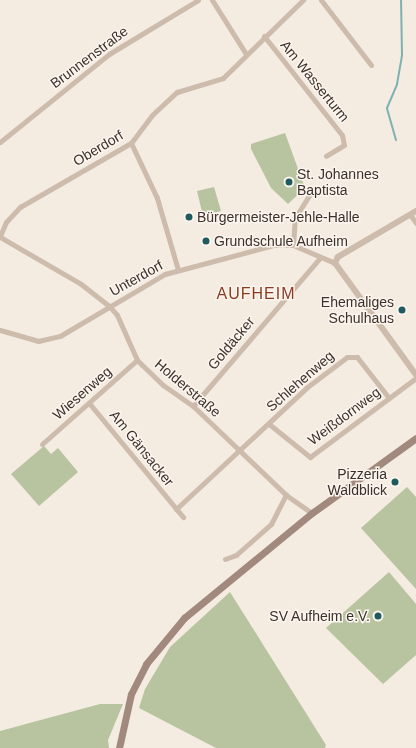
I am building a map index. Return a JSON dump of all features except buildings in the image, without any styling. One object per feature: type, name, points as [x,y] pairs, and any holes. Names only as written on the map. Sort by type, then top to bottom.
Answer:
[{"type":"main road","points":[[119,748],[131,694],[163,640],[184,618],[312,513],[416,438]]},
{"type":"street","name":"Brunnenstraße","points":[[0,142],[109,54],[198,0]]},
{"type":"street","points":[[212,0],[246,54]]},
{"type":"street","name":"Oberdorf","points":[[0,237],[6,222],[20,207],[131,143],[152,115],[177,92],[223,78],[264,36],[303,0]]},
{"type":"street","points":[[321,0],[371,65]]},
{"type":"street","name":"Am Wasserturm","points":[[264,36],[342,135],[344,146],[326,156]]},
{"type":"street","points":[[131,143],[157,198],[178,270]]},
{"type":"street","points":[[293,245],[294,218],[310,194]]},
{"type":"street","points":[[416,211],[410,216],[338,257],[335,263],[416,376]]},
{"type":"street","points":[[410,216],[416,223]]},
{"type":"street","name":"Holderstraße","points":[[0,237],[81,284],[109,306],[117,315],[137,360],[163,385],[194,406],[286,495],[312,513]]},
{"type":"street","name":"Unterdorf","points":[[0,330],[24,339],[45,340],[60,336],[150,281],[178,270],[274,245],[293,245],[320,259],[335,263]]},
{"type":"street","name":"Goldäcker","points":[[194,406],[320,259]]},
{"type":"street","name":"Schlehenweg","points":[[241,451],[269,424],[347,357],[357,357],[389,398]]},
{"type":"street","name":"Wiesenweg","points":[[42,444],[137,360]]},
{"type":"street","name":"Weißdornweg","points":[[269,424],[310,457],[416,376]]},
{"type":"street","name":"Am Gänsacker","points":[[89,403],[184,518]]},
{"type":"street","points":[[176,509],[241,451]]},
{"type":"street","points":[[225,559],[236,555],[271,524],[286,495]]},
{"type":"green space","points":[[285,133],[305,188],[288,204],[271,188],[251,149],[251,144]]},
{"type":"green space","points":[[214,187],[221,211],[203,216],[197,191]]},
{"type":"green space","points":[[44,446],[51,454],[58,448],[78,472],[39,506],[11,474]]},
{"type":"green space","points":[[407,487],[416,497],[416,589],[361,528]]},
{"type":"green space","name":"SV Aufheim e.V.","points":[[389,572],[416,604],[416,655],[383,684],[326,628]]},
{"type":"green space","points":[[230,592],[326,745],[325,748],[216,748],[139,708],[145,689],[170,647]]},
{"type":"green space","points":[[100,704],[123,704],[108,740],[109,748],[0,748],[0,731]]},
{"type":"waterway","points":[[396,140],[387,108],[397,84],[402,55],[401,0]]},
{"type":"place","name":"St. Johannes Baptista","points":[[289,182]]},
{"type":"place","name":"Bürgermeister-Jehle-Halle","points":[[189,217]]},
{"type":"place","name":"Grundschule Aufheim","points":[[206,241]]},
{"type":"place","name":"Ehemaliges Schulhaus","points":[[402,310]]},
{"type":"place","name":"Pizzeria Waldblick","points":[[395,482]]},
{"type":"place","name":"SV Aufheim e.V.","points":[[378,616]]},
{"type":"district","name":"AUFHEIM","points":[[256,294]]}]
